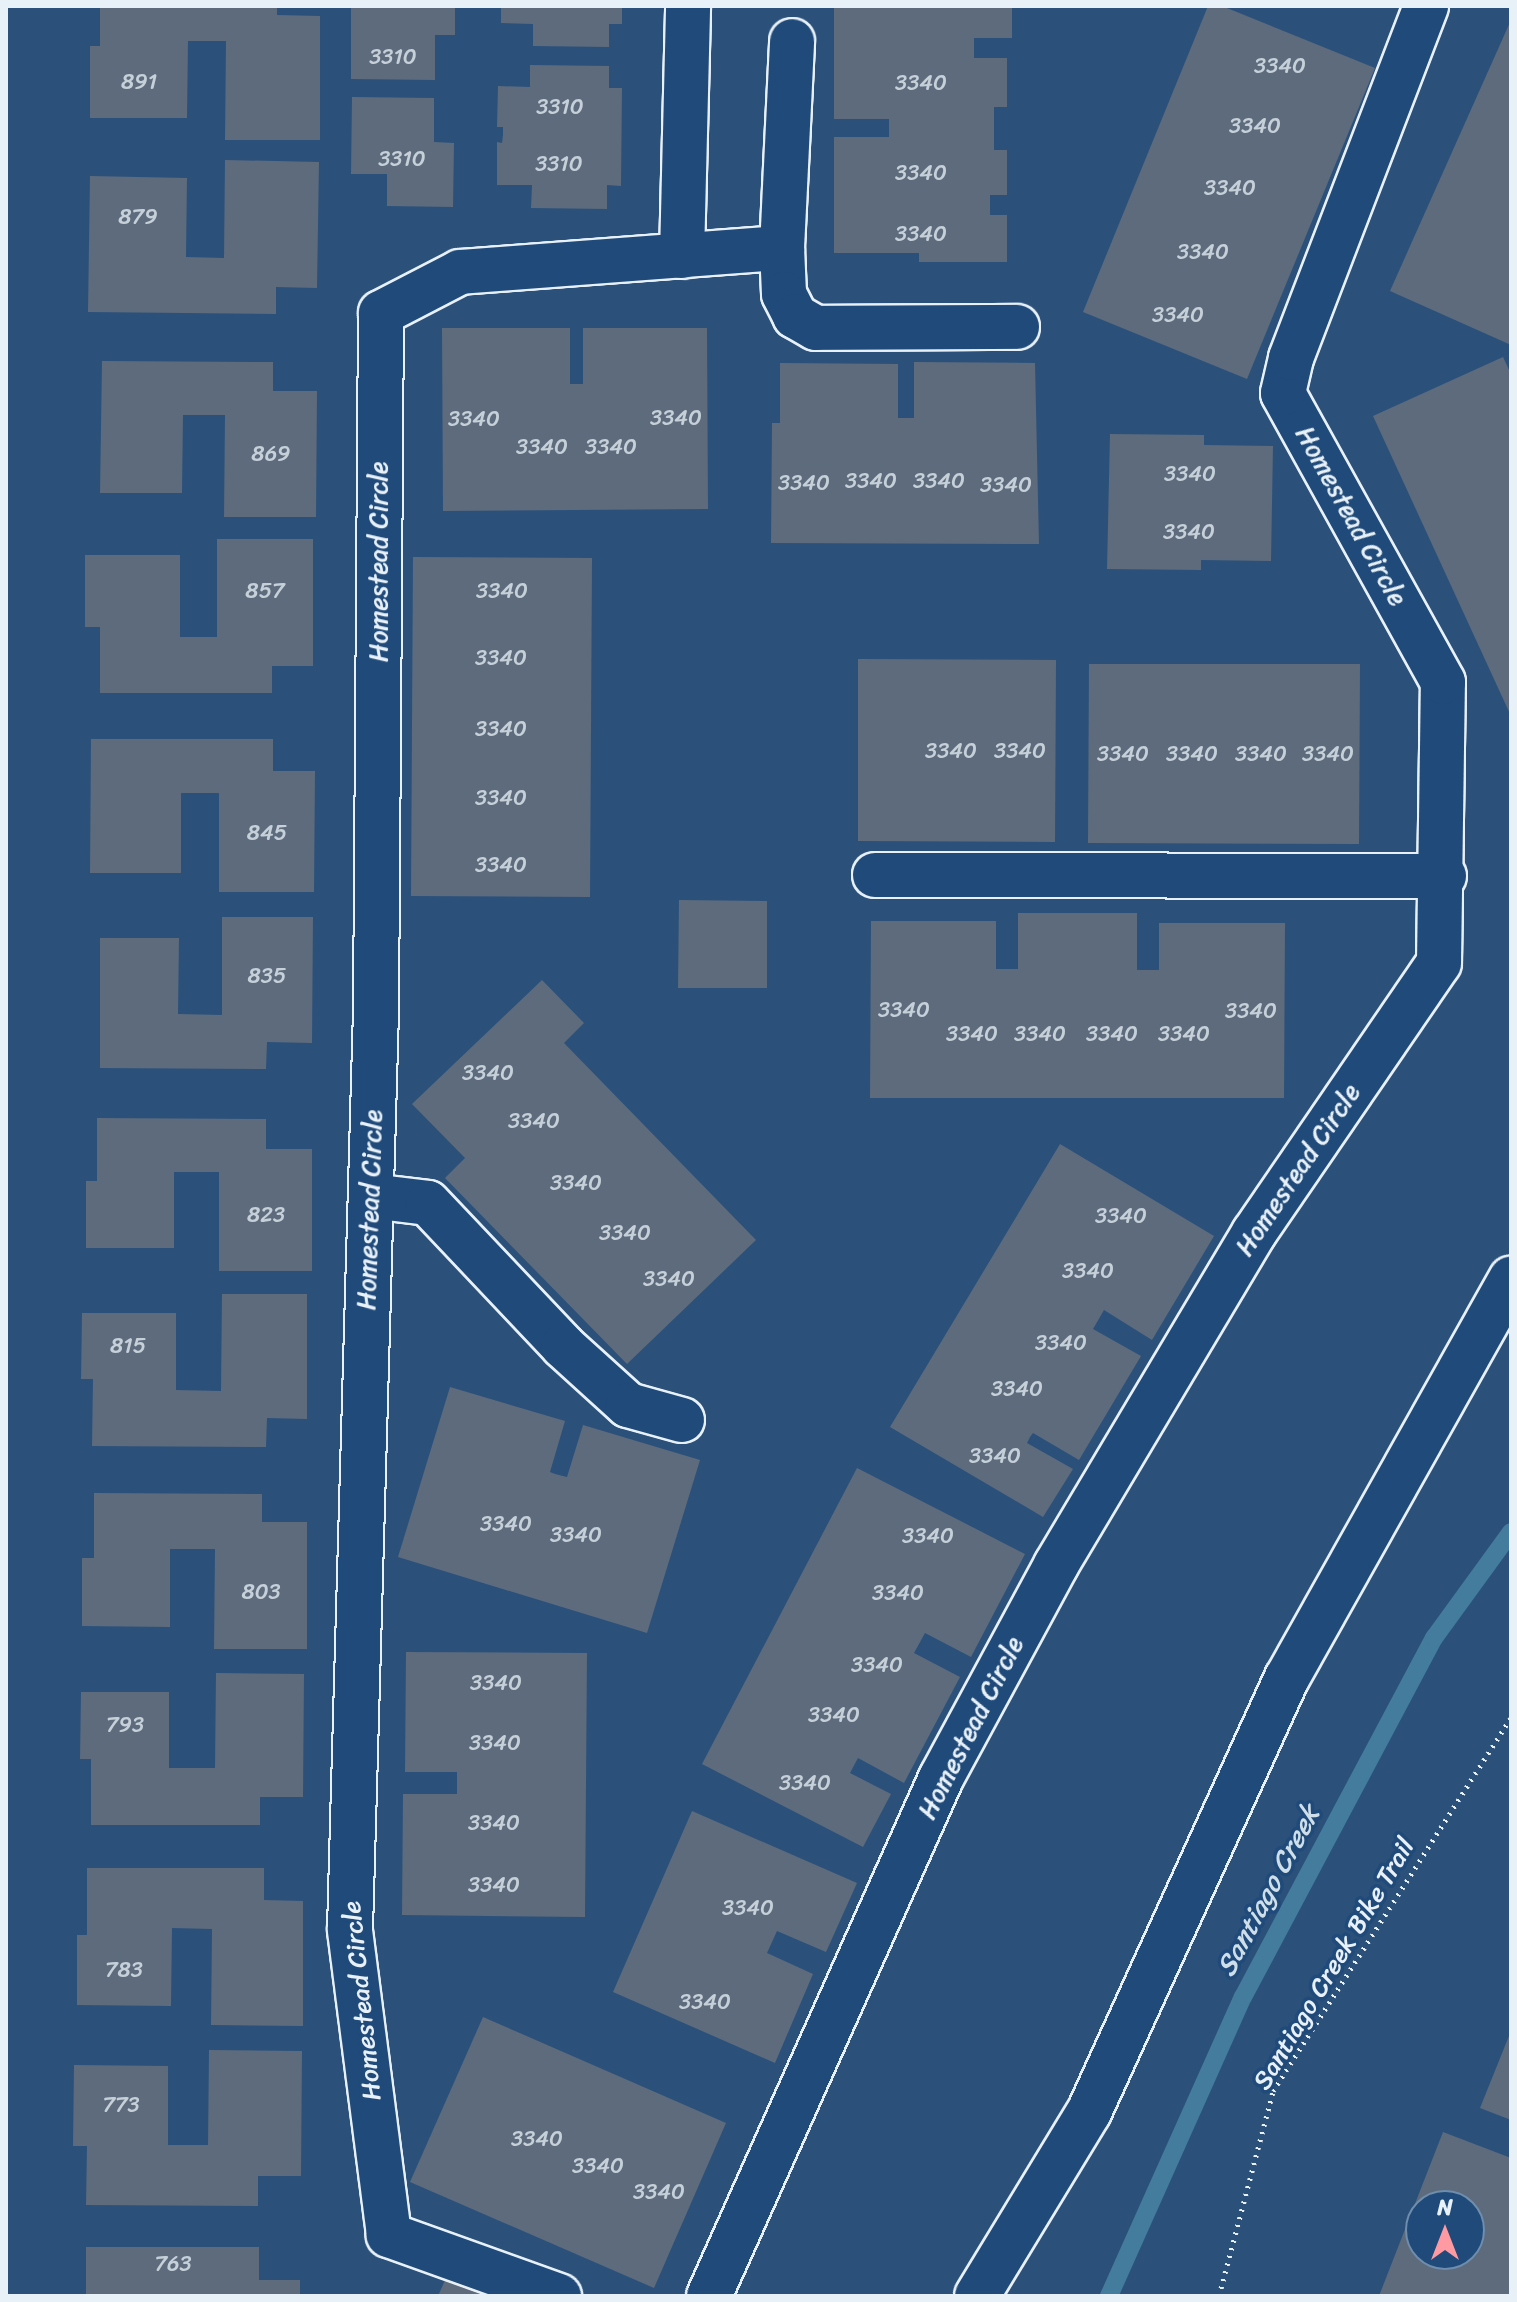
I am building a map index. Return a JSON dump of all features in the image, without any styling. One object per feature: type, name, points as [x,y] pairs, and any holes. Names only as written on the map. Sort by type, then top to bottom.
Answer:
[{"type":"street","points":[[682,256],[688,6]]},
{"type":"street","name":"Homestead Circle","points":[[709,2296],[941,1778],[1056,1565],[1254,1233],[1439,963],[1444,876],[1443,682],[1283,393],[1291,358],[1426,6]]},
{"type":"street","points":[[792,41],[782,248],[784,294],[795,316],[816,328],[1017,327]]},
{"type":"street","name":"Homestead Circle","points":[[559,2296],[389,2235],[350,1929],[371,1196],[381,313],[460,272],[782,248]]},
{"type":"street","points":[[875,875],[1444,876]]},
{"type":"street","points":[[371,1196],[428,1203],[563,1346],[628,1405],[682,1420]]},
{"type":"street","points":[[977,2296],[1089,2112],[1287,1678],[1511,1279]]},
{"type":"path","name":"Santiago Creek Bike Trail","points":[[1219,2296],[1273,2091],[1511,1718]]},
{"type":"building","points":[[100,6],[277,6],[277,15],[320,16],[320,140],[225,140],[226,41],[188,41],[187,118],[90,118],[90,46],[100,46]]},
{"type":"building","points":[[351,6],[455,6],[455,35],[435,35],[435,80],[351,79]]},
{"type":"building","points":[[501,6],[622,6],[622,24],[609,24],[609,47],[533,46],[533,24],[501,23]]},
{"type":"building","points":[[834,6],[1012,6],[1012,38],[974,38],[974,58],[1007,58],[1007,107],[994,107],[994,150],[1007,150],[1007,195],[990,195],[990,215],[1007,215],[1007,262],[919,262],[919,253],[834,253],[834,137],[889,137],[889,119],[834,119]]},
{"type":"building","points":[[1208,6],[1222,6],[1375,68],[1247,379],[1083,312]]},
{"type":"building","points":[[1511,20],[1511,345],[1390,291]]},
{"type":"building","points":[[530,65],[609,66],[609,88],[622,88],[621,186],[607,185],[607,209],[531,208],[532,185],[497,185],[497,142],[502,143],[503,135],[503,127],[497,127],[498,86],[530,87]]},
{"type":"building","points":[[352,97],[434,98],[434,142],[454,143],[453,207],[387,206],[387,174],[351,174]]},
{"type":"building","points":[[225,160],[319,162],[317,288],[276,287],[276,314],[88,312],[90,176],[187,178],[186,257],[224,258]]},
{"type":"building","points":[[442,328],[570,328],[570,384],[583,384],[583,328],[707,328],[708,509],[443,511]]},
{"type":"building","points":[[1503,357],[1511,374],[1511,716],[1373,416]]},
{"type":"building","points":[[102,361],[273,362],[273,391],[317,391],[316,517],[224,517],[225,415],[183,415],[182,493],[100,493]]},
{"type":"building","points":[[914,362],[1035,363],[1039,544],[771,543],[772,423],[780,423],[780,363],[898,364],[898,418],[914,418]]},
{"type":"building","points":[[1110,434],[1204,435],[1204,445],[1273,446],[1271,561],[1201,560],[1201,570],[1107,569]]},
{"type":"building","points":[[217,539],[313,539],[313,666],[272,666],[272,693],[100,693],[100,627],[85,627],[85,555],[180,555],[180,637],[217,637]]},
{"type":"building","points":[[413,557],[592,558],[590,897],[411,896]]},
{"type":"building","points":[[858,659],[1056,660],[1055,842],[858,841]]},
{"type":"building","points":[[1089,664],[1360,664],[1359,844],[1088,843]]},
{"type":"building","points":[[91,739],[273,739],[273,771],[315,771],[314,892],[219,892],[219,793],[181,793],[181,873],[90,873]]},
{"type":"building","points":[[679,900],[767,901],[767,988],[678,988]]},
{"type":"building","points":[[1018,913],[1137,913],[1137,970],[1159,970],[1159,923],[1285,923],[1284,1098],[870,1098],[871,921],[996,921],[996,969],[1018,969]]},
{"type":"building","points":[[222,917],[313,917],[312,1043],[267,1042],[266,1069],[100,1068],[100,938],[179,938],[178,1014],[222,1015]]},
{"type":"building","points":[[542,980],[584,1023],[564,1043],[756,1240],[627,1364],[445,1178],[465,1158],[412,1104]]},
{"type":"building","points":[[97,1118],[266,1119],[266,1149],[312,1149],[312,1271],[219,1271],[219,1172],[174,1172],[174,1248],[86,1248],[86,1181],[97,1181]]},
{"type":"building","points":[[1060,1144],[1214,1236],[1152,1340],[1104,1310],[1093,1329],[1141,1356],[1079,1460],[1033,1433],[1030,1437],[1027,1443],[1073,1469],[1043,1517],[890,1427]]},
{"type":"building","points":[[222,1294],[307,1294],[307,1419],[267,1418],[266,1447],[92,1446],[93,1379],[81,1379],[82,1313],[176,1313],[176,1390],[221,1391]]},
{"type":"building","points":[[450,1387],[565,1421],[550,1472],[555,1474],[567,1477],[583,1425],[700,1460],[647,1633],[398,1557]]},
{"type":"building","points":[[857,1468],[1025,1554],[971,1657],[925,1633],[914,1653],[960,1677],[904,1783],[858,1758],[850,1773],[891,1794],[863,1847],[702,1764]]},
{"type":"building","points":[[94,1493],[262,1494],[262,1522],[307,1522],[307,1649],[214,1649],[215,1549],[170,1549],[170,1627],[82,1626],[82,1558],[94,1558]]},
{"type":"building","points":[[406,1652],[587,1653],[585,1917],[402,1915],[403,1794],[457,1794],[457,1772],[405,1772]]},
{"type":"building","points":[[216,1673],[304,1674],[303,1797],[260,1797],[260,1825],[91,1825],[91,1759],[80,1759],[81,1692],[169,1692],[169,1768],[215,1768]]},
{"type":"building","points":[[692,1811],[857,1883],[826,1952],[777,1931],[767,1953],[813,1974],[775,2063],[613,1992]]},
{"type":"building","points":[[87,1868],[264,1868],[264,1900],[303,1901],[303,2026],[211,2025],[212,1929],[172,1928],[171,2006],[77,2005],[77,1935],[87,1935]]},
{"type":"building","points":[[483,2017],[726,2123],[654,2288],[410,2182]]},
{"type":"building","points":[[1511,2031],[1511,2120],[1480,2108]]},
{"type":"building","points":[[209,2050],[302,2051],[301,2176],[258,2176],[258,2206],[86,2205],[87,2146],[73,2146],[74,2065],[168,2066],[168,2145],[208,2145]]},
{"type":"building","points":[[1443,2132],[1511,2158],[1511,2296],[1379,2296],[1405,2229],[1405,2270],[1485,2270],[1485,2190],[1420,2190]]},
{"type":"building","points":[[86,2247],[259,2247],[259,2280],[300,2280],[300,2296],[86,2296]]},
{"type":"building","points":[[446,2278],[488,2296],[438,2296]]},
{"type":"waterway","name":"Santiago Creek","points":[[1109,2296],[1243,1997],[1434,1638],[1511,1532]]}]
